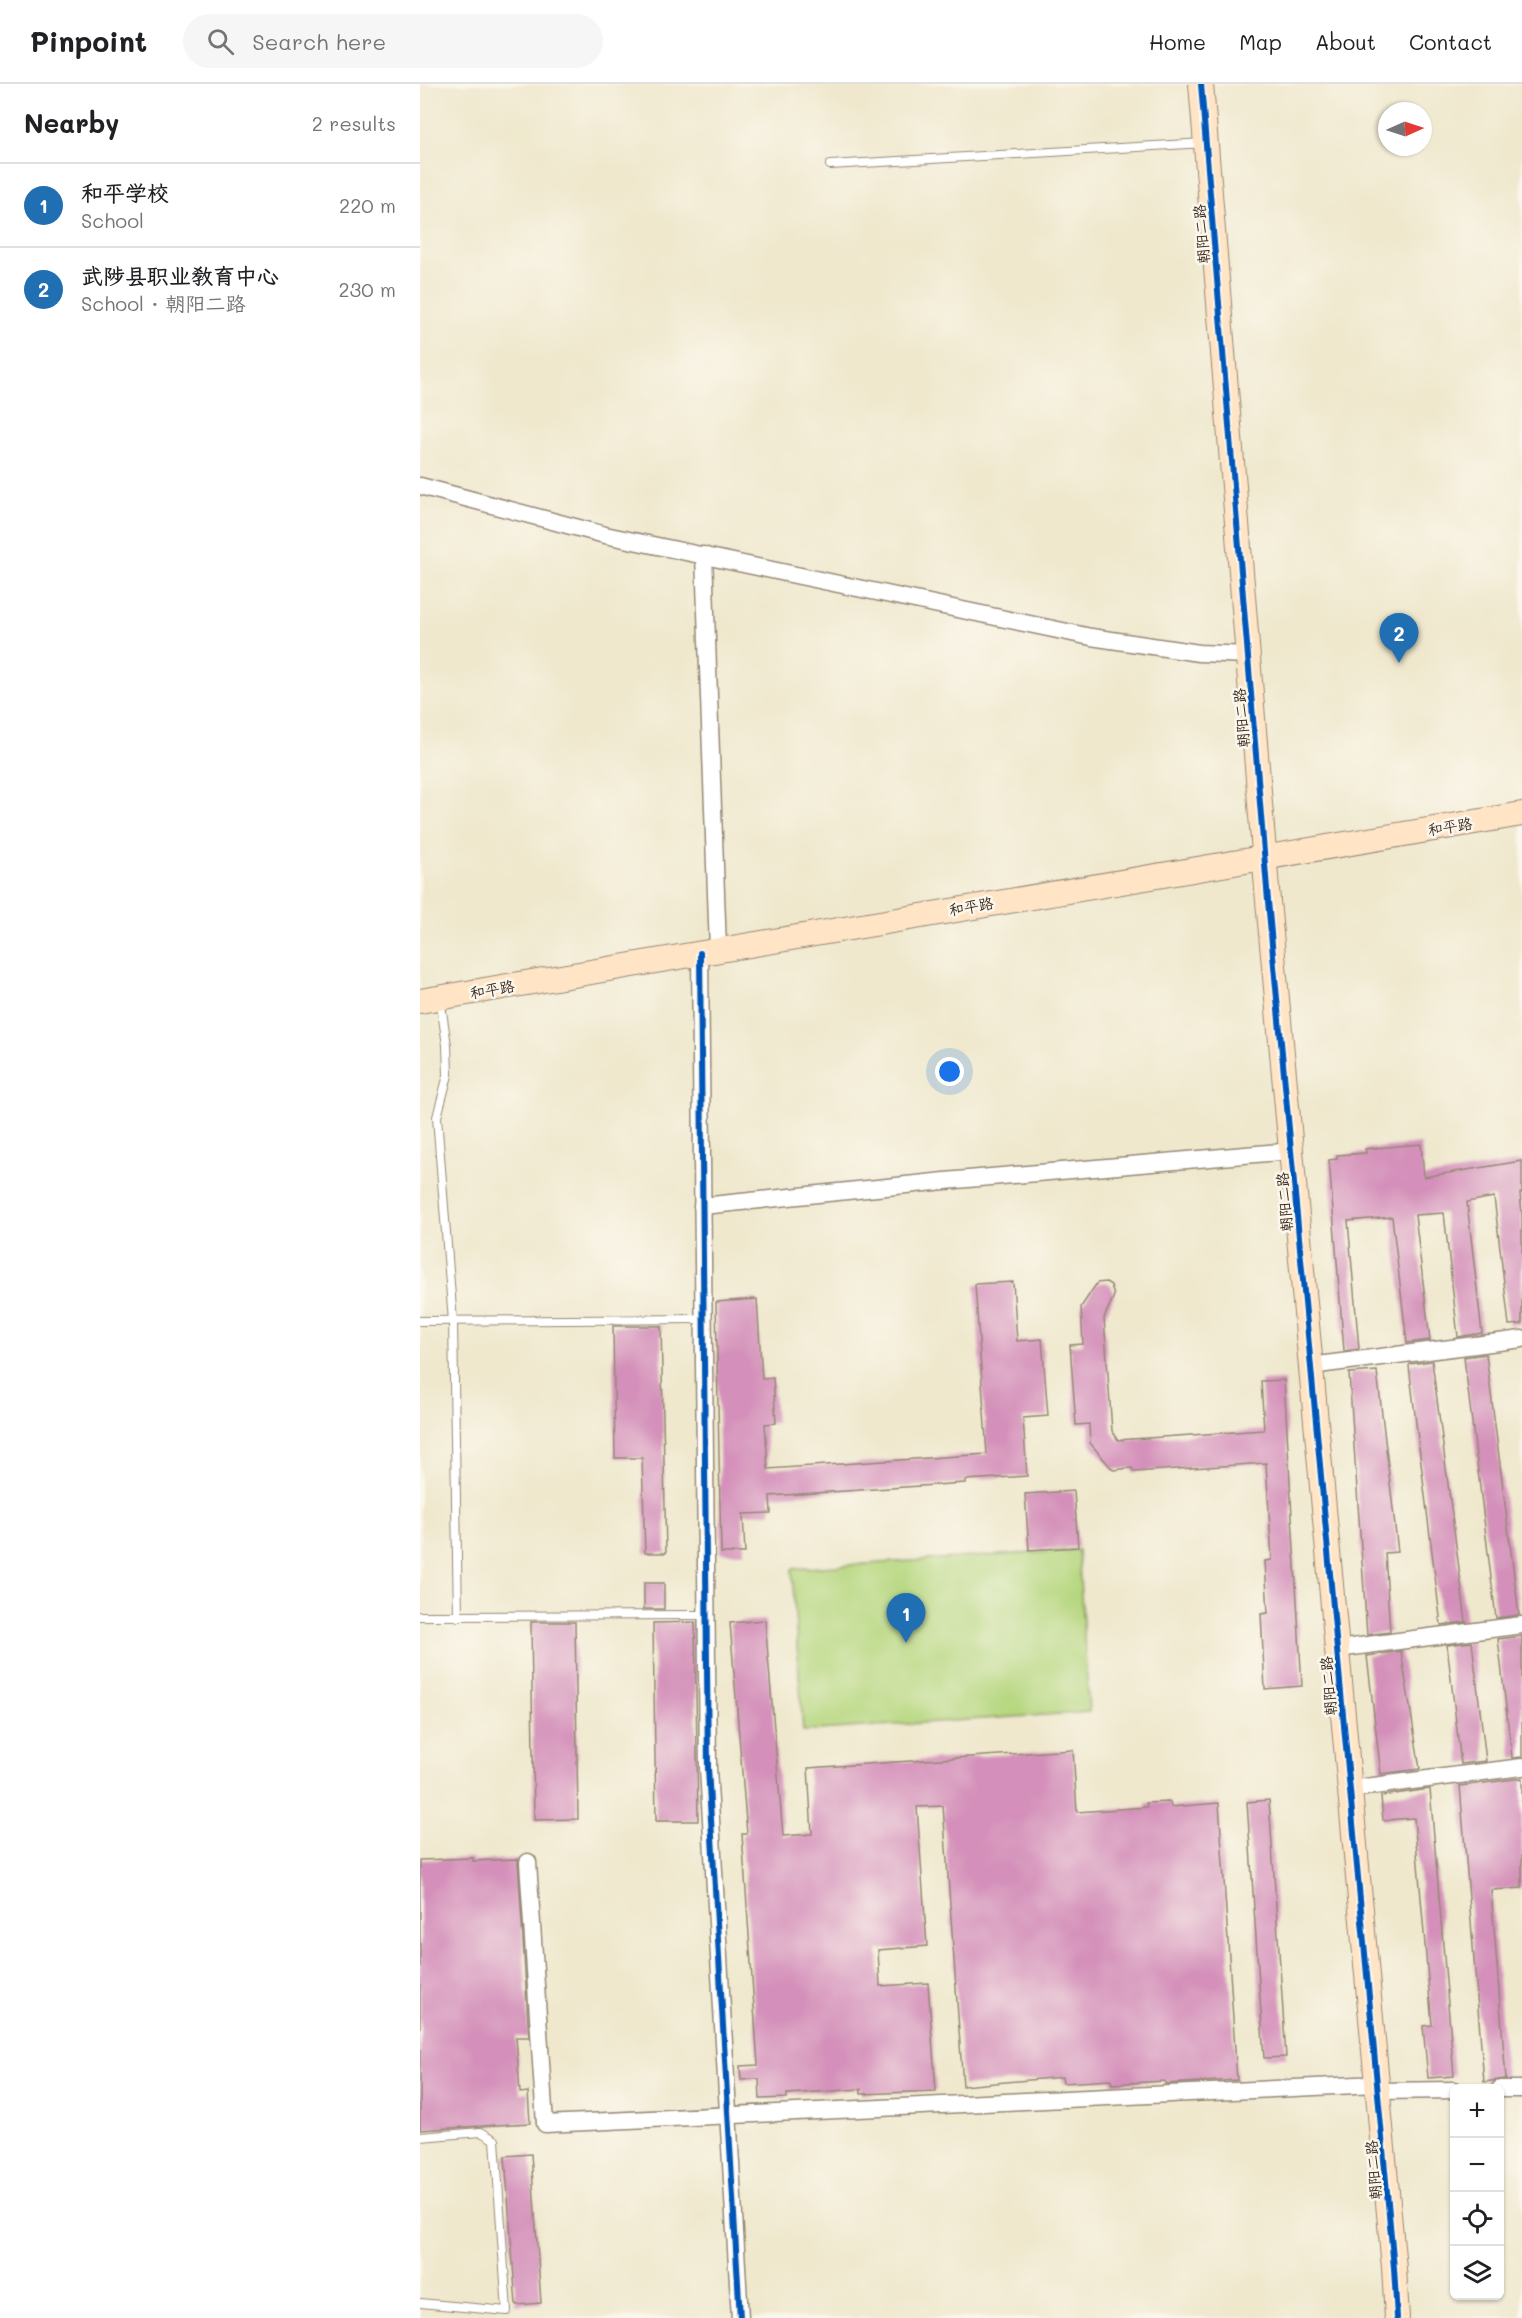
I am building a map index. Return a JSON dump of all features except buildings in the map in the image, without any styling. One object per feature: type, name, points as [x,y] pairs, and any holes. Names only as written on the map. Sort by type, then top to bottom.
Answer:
[{"type":"street","name":"朝阳二路","points":[[1201,84],[1264,857],[1397,2318]]},
{"type":"street","points":[[420,486],[605,535],[1091,637],[1199,653],[1248,655]]},
{"type":"street","points":[[704,555],[709,951],[702,1206],[708,1768],[740,2318]]},
{"type":"street","name":"和平路","points":[[430,1000],[1522,814]]},
{"type":"street","points":[[702,1206],[945,1181],[1291,1151]]},
{"type":"street","points":[[1310,1366],[1522,1339]]},
{"type":"street","points":[[1337,1649],[1522,1624]]},
{"type":"street","points":[[1350,1789],[1522,1767]]},
{"type":"street","points":[[528,1862],[545,2124],[728,2114],[1377,2088],[1450,2090]]},
{"type":"street","points":[[1504,2089],[1522,2089]]},
{"type":"lane","points":[[830,165],[1206,143]]},
{"type":"lane","points":[[430,1000],[447,1045],[448,1075],[437,1117],[453,1322],[458,1617]]},
{"type":"lane","points":[[420,1322],[704,1319]]},
{"type":"lane","points":[[420,1616],[706,1615]]},
{"type":"lane","points":[[420,2137],[481,2132],[495,2140],[507,2314],[420,2303]]},
{"type":"green space","points":[[1078,1550],[1089,1712],[803,1731],[792,1569]]},
{"type":"cycle path","points":[[1201,84],[1268,901],[1397,2318]]},
{"type":"cycle path","points":[[700,953],[708,1768],[740,2318]]},
{"type":"place","name":"武陟县职业教育中心","points":[[1399,663]]},
{"type":"place","name":"和平学校","points":[[906,1643]]}]
